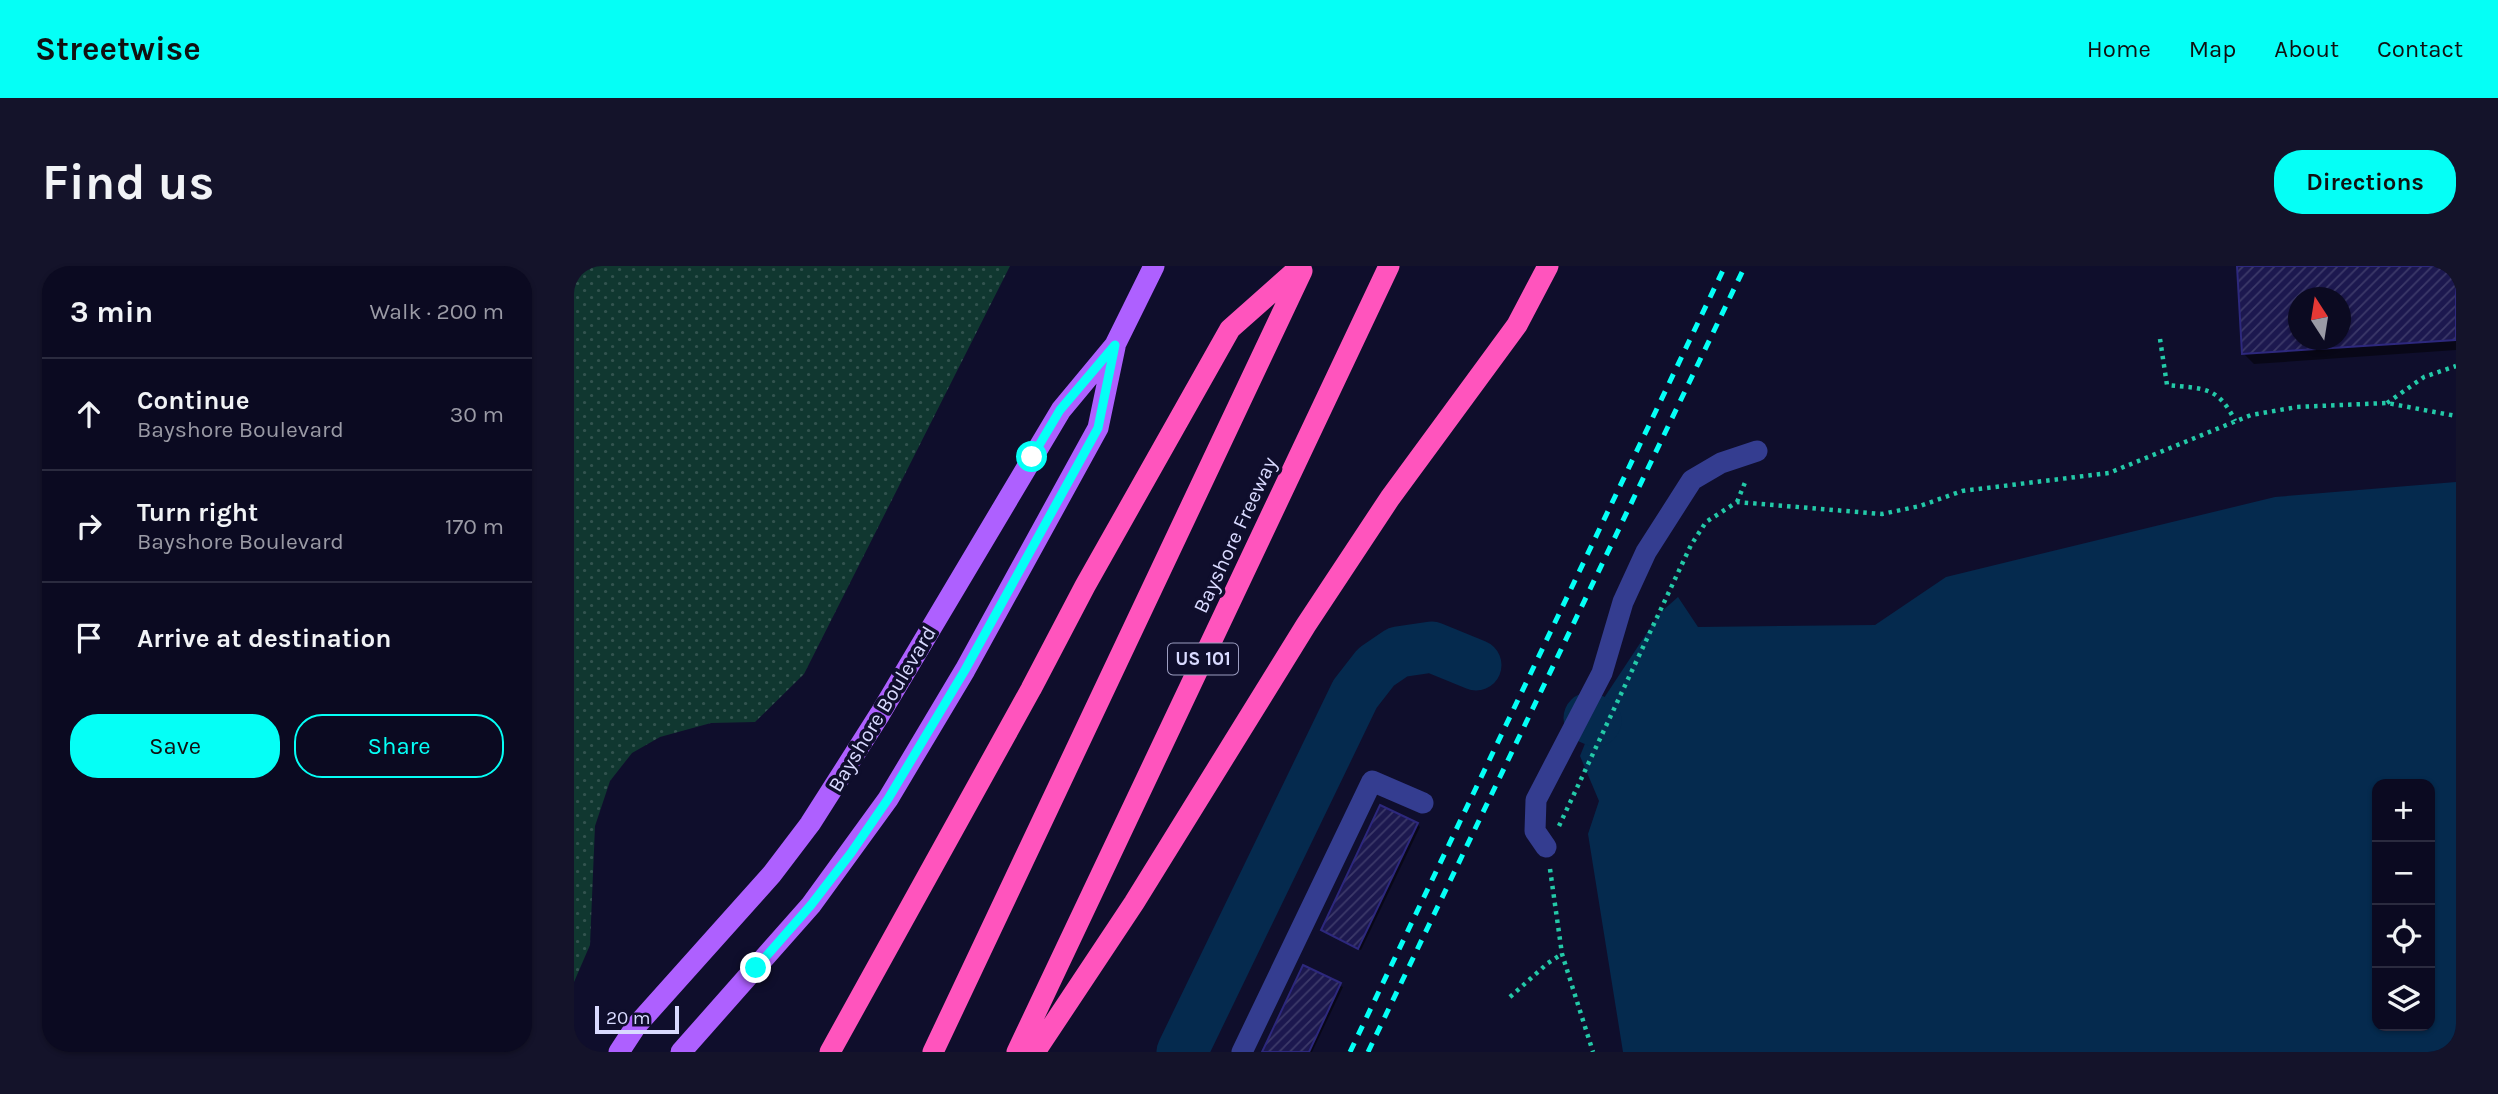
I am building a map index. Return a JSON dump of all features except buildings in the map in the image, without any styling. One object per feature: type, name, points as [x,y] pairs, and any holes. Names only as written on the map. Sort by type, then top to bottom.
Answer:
[{"type":"highway","points":[[830,1052],[1085,586],[1230,329],[1302,266]]},
{"type":"highway","points":[[933,1052],[1302,266]]},
{"type":"highway","name":"Bayshore Freeway","points":[[1017,1052],[1389,266]]},
{"type":"highway","points":[[1035,1052],[1134,903],[1306,625],[1432,438],[1517,325],[1548,266]]},
{"type":"main road","name":"Bayshore Boulevard","points":[[619,1052],[636,1026],[757,891],[810,824],[880,714],[1060,410],[1115,345],[1154,266]]},
{"type":"main road","name":"Bayshore Boulevard","points":[[681,1052],[811,905],[851,853],[916,752],[965,670],[1098,428],[1115,345]]},
{"type":"lane","points":[[1546,847],[1535,831],[1536,800],[1601,673],[1623,602],[1646,552],[1692,480],[1721,463],[1757,451]]},
{"type":"lane","points":[[1242,1052],[1371,781],[1423,803]]},
{"type":"path","points":[[2160,339],[2167,385],[2211,390],[2228,406],[2235,421]]},
{"type":"path","points":[[2387,403],[2424,377],[2456,366]]},
{"type":"path","points":[[1691,545],[1706,522],[1737,502],[1882,514],[1920,506],[1962,491],[2109,472],[2250,415],[2297,407],[2387,403],[2456,416]]},
{"type":"path","points":[[1563,820],[1546,847],[1562,954],[1593,1052]]},
{"type":"path","points":[[1510,997],[1562,954]]},
{"type":"green space","points":[[574,266],[1010,266],[804,674],[755,722],[711,723],[660,737],[632,753],[610,781],[595,826],[590,945],[574,982]]},
{"type":"water","points":[[2456,482],[2456,1052],[1623,1052],[1588,834],[1599,801],[1580,756],[1602,701],[1660,613],[1678,597],[1698,627],[1875,625],[1946,577],[2275,497]]},
{"type":"waterway","points":[[1182,1052],[1355,694],[1376,667],[1398,652],[1432,647],[1476,665]]},
{"type":"waterway","points":[[1589,718],[1596,721]]},
{"type":"railway","points":[[1350,1052],[1725,266]]},
{"type":"railway","points":[[1368,1052],[1745,266]]},
{"type":"route","points":[[756,968],[811,905],[851,853],[888,799],[965,670],[1098,428],[1115,345],[1060,410],[1032,457]]}]
